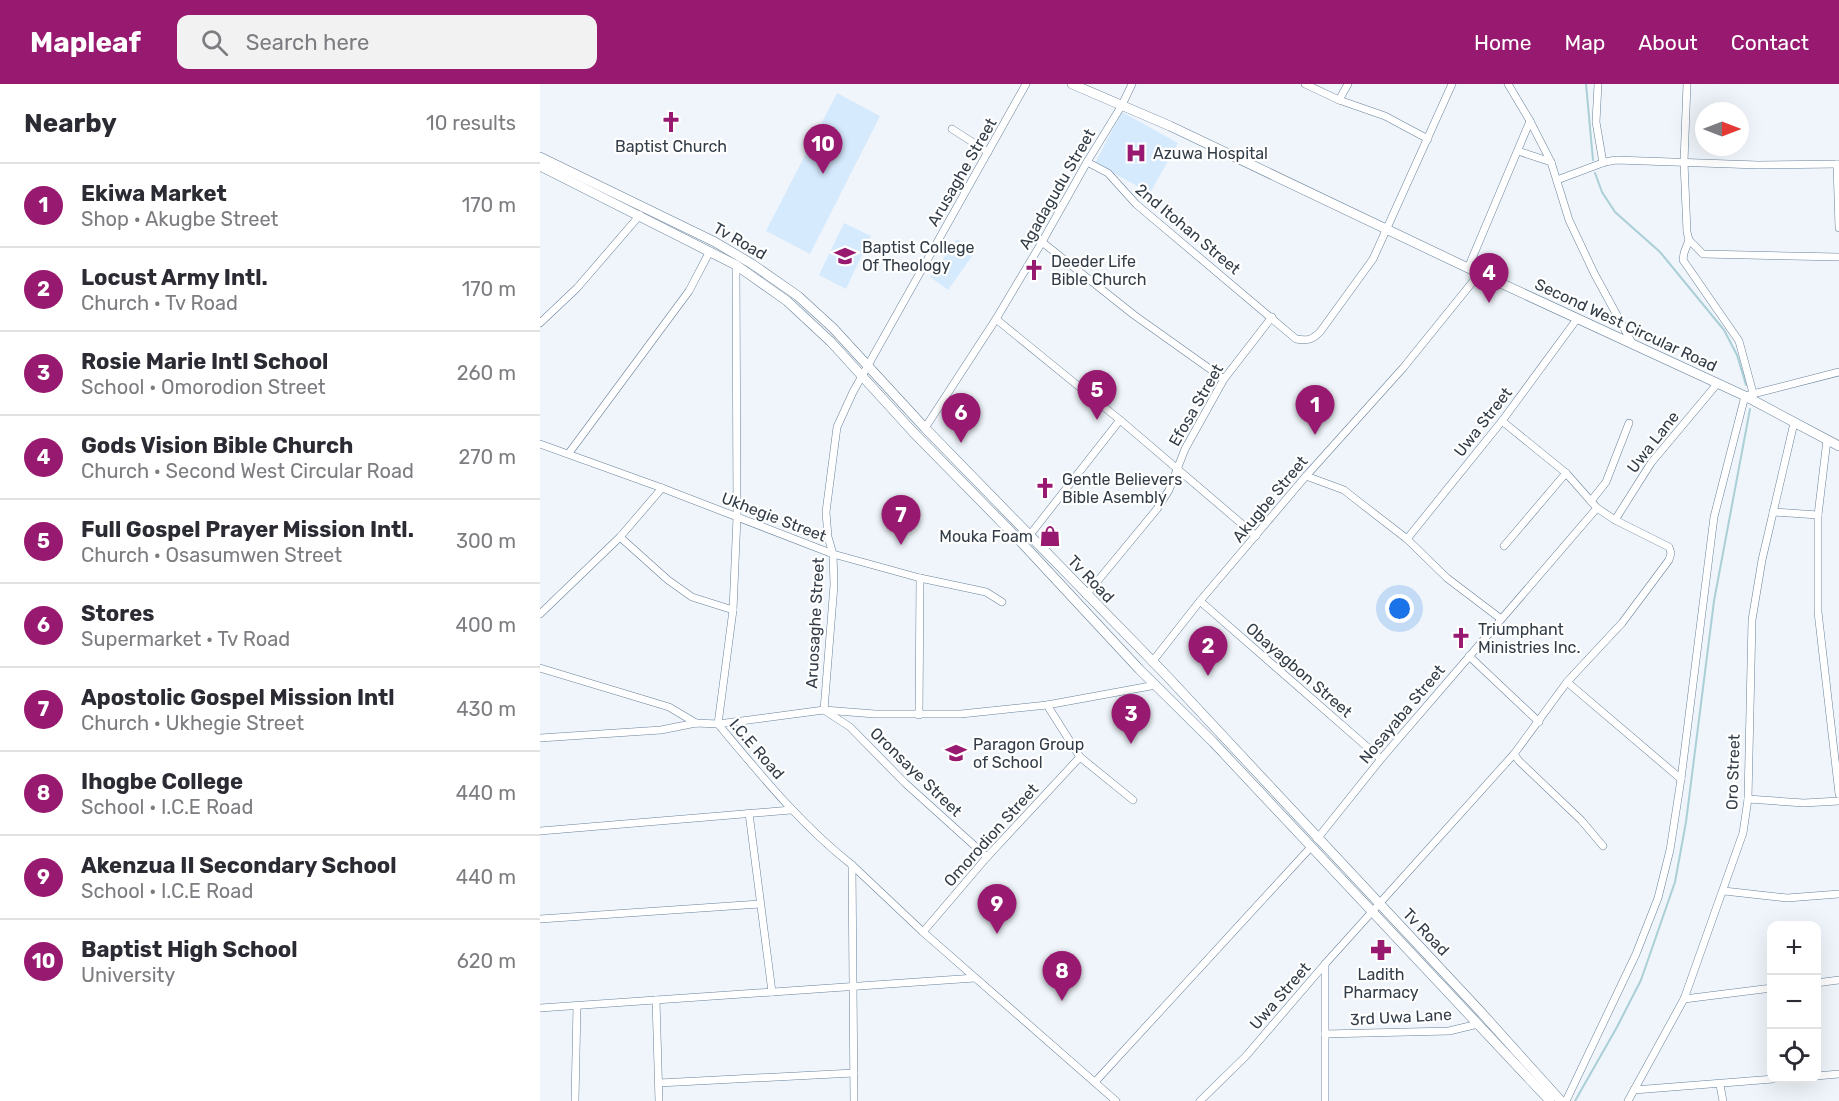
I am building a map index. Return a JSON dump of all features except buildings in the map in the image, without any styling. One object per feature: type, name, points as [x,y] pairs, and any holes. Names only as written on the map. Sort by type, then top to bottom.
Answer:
[{"type":"street","name":"Arusaghe Street","points":[[864,370],[1026,84]]},
{"type":"street","name":"Second West Circular Road","points":[[1072,84],[1170,126],[1479,274],[1717,384],[1749,395],[1794,423],[1839,446]]},
{"type":"street","name":"Agadagudu Street","points":[[925,428],[996,319],[1122,105],[1132,84]]},
{"type":"street","points":[[1305,84],[1339,100],[1384,116],[1428,139]]},
{"type":"street","points":[[1339,100],[1347,84]]},
{"type":"street","points":[[1388,229],[1452,84]]},
{"type":"street","points":[[1508,84],[1551,162],[1569,220],[1594,273],[1632,343]]},
{"type":"street","points":[[1598,84],[1596,122],[1603,163]]},
{"type":"street","points":[[1687,84],[1684,162],[1689,240],[1703,254],[1839,257]]},
{"type":"street","points":[[1468,268],[1530,121]]},
{"type":"street","points":[[952,129],[988,152]]},
{"type":"street","points":[[1518,151],[1551,162]]},
{"type":"street","name":"Tv Road","points":[[540,157],[715,242],[752,264],[807,304],[833,328],[914,432],[1188,719],[1379,905],[1480,1011],[1560,1101]]},
{"type":"street","points":[[1557,180],[1616,160],[1758,165],[1838,164],[1839,228]]},
{"type":"street","name":"2nd Itohan Street","points":[[1087,162],[1108,173],[1136,204],[1296,339],[1305,341],[1313,339],[1373,259],[1388,229]]},
{"type":"street","name":"Tv Road","points":[[540,166],[736,265],[788,301],[864,370],[925,428],[1196,708],[1314,843],[1372,914],[1549,1101]]},
{"type":"street","points":[[540,322],[577,288],[640,215]]},
{"type":"street","points":[[1566,1101],[1636,954],[1658,897],[1670,850],[1681,779],[1714,517],[1749,395],[1736,335],[1683,260],[1689,240]]},
{"type":"street","points":[[1042,242],[1134,315],[1224,379]]},
{"type":"street","points":[[569,453],[689,291],[710,251]]},
{"type":"street","name":"I.C.E Road","points":[[736,265],[737,517],[733,610],[718,724],[791,810],[832,849],[1116,1101]]},
{"type":"street","name":"Akugbe Street","points":[[1152,662],[1200,601],[1306,476],[1403,368],[1479,274]]},
{"type":"street","name":"Efosa Street","points":[[1086,595],[1157,509],[1169,490],[1185,449],[1224,379],[1272,317]]},
{"type":"street","points":[[996,319],[1120,420],[1256,536]]},
{"type":"street","name":"Uwa Street","points":[[1407,539],[1502,421],[1577,319]]},
{"type":"street","name":"Aruosaghe Street","points":[[824,710],[834,585],[834,554],[828,537],[826,512],[837,427],[864,370]]},
{"type":"street","points":[[1749,395],[1839,372]]},
{"type":"street","name":"Uwa Lane","points":[[1615,520],[1651,463],[1717,384]]},
{"type":"street","points":[[1029,536],[1120,420]]},
{"type":"street","points":[[1502,421],[1566,473],[1597,508],[1615,520]]},
{"type":"street","points":[[1591,501],[1609,476],[1629,423]]},
{"type":"street","name":"Oro Street","points":[[1628,1101],[1684,999],[1743,833],[1748,799],[1752,620],[1762,560],[1794,423]]},
{"type":"street","points":[[1827,440],[1818,515],[1818,612],[1839,794]]},
{"type":"street","name":"Ukhegie Street","points":[[540,444],[834,554],[920,578],[986,592],[1002,602]]},
{"type":"street","points":[[1504,546],[1566,473]]},
{"type":"street","points":[[1306,476],[1344,490],[1407,539],[1448,578],[1502,619]]},
{"type":"street","points":[[540,614],[620,537],[662,488]]},
{"type":"street","name":"Nosayaba Street","points":[[1095,1082],[1314,843],[1381,759],[1597,508]]},
{"type":"street","points":[[1773,512],[1818,515]]},
{"type":"street","name":"Uwa Street","points":[[1200,1101],[1246,1056],[1325,964],[1514,754],[1567,682],[1622,623],[1669,560],[1671,553],[1669,547],[1615,520]]},
{"type":"street","points":[[620,537],[668,580],[692,597],[733,610]]},
{"type":"street","points":[[919,715],[920,578]]},
{"type":"street","name":"Obayagbon Street","points":[[1200,601],[1381,759]]},
{"type":"street","points":[[1469,656],[1539,722]]},
{"type":"street","points":[[540,668],[669,707],[696,723]]},
{"type":"street","points":[[1567,682],[1681,779]]},
{"type":"street","points":[[540,738],[661,730],[696,723],[718,724],[824,710],[919,715],[961,714],[1047,705],[1156,685]]},
{"type":"street","points":[[1047,705],[1080,757],[1133,800]]},
{"type":"street","points":[[1188,719],[1196,708]]},
{"type":"street","name":"Oronsaye Street","points":[[824,710],[850,727],[905,783],[987,857]]},
{"type":"street","points":[[1514,754],[1581,820],[1603,846]]},
{"type":"street","name":"Omorodion Street","points":[[923,932],[987,857],[1080,757]]},
{"type":"street","points":[[1748,799],[1839,801]]},
{"type":"street","points":[[540,831],[791,810]]},
{"type":"street","points":[[748,813],[772,992]]},
{"type":"street","points":[[852,865],[854,1101]]},
{"type":"street","points":[[1724,891],[1787,898],[1839,894]]},
{"type":"street","points":[[540,919],[760,904]]},
{"type":"street","points":[[1325,964],[1325,1101]]},
{"type":"street","points":[[540,1008],[975,978]]},
{"type":"street","points":[[1821,982],[1839,980]]},
{"type":"street","points":[[1684,999],[1767,989]]},
{"type":"street","points":[[656,1000],[659,1101]]},
{"type":"street","points":[[575,1101],[578,1006]]},
{"type":"street","name":"3rd Uwa Lane","points":[[1325,1034],[1449,1031],[1478,1024]]},
{"type":"street","points":[[659,1083],[854,1073]]},
{"type":"street","points":[[1821,1076],[1839,1074]]},
{"type":"street","points":[[1635,1090],[1767,1080]]},
{"type":"street","points":[[1720,1084],[1723,1101]]},
{"type":"shaded area","points":[[837,93],[880,116],[810,254],[766,231]]},
{"type":"shaded area","name":"Azuwa Hospital","points":[[1122,112],[1178,143],[1150,193],[1095,163]]},
{"type":"shaded area","name":"Baptist College Of Theology","points":[[844,223],[871,236],[846,289],[819,275]]},
{"type":"shaded area","points":[[957,239],[975,252],[948,290],[930,277]]},
{"type":"waterway","points":[[1586,84],[1593,160]]},
{"type":"waterway","points":[[1595,173],[1602,192],[1615,212],[1660,252],[1724,330],[1737,355],[1746,385]]},
{"type":"waterway","points":[[1575,1101],[1641,980],[1675,882],[1686,822],[1714,601],[1750,409]]},
{"type":"place","name":"Baptist Church","points":[[671,122]]},
{"type":"place","name":"Azuwa Hospital","points":[[1136,153]]},
{"type":"place","name":"Baptist High School","points":[[823,174]]},
{"type":"place","name":"Baptist College Of Theology","points":[[845,256]]},
{"type":"place","name":"Deeder Life Bible Church","points":[[1034,270]]},
{"type":"place","name":"Gods Vision Bible Church","points":[[1489,303]]},
{"type":"place","name":"Full Gospel Prayer Mission Intl.","points":[[1097,420]]},
{"type":"place","name":"Ekiwa Market","points":[[1315,435]]},
{"type":"place","name":"Stores","points":[[961,443]]},
{"type":"place","name":"Gentle Believers Bible Asembly","points":[[1045,488]]},
{"type":"place","name":"Mouka Foam","points":[[1050,536]]},
{"type":"place","name":"Apostolic Gospel Mission Intl","points":[[901,545]]},
{"type":"place","name":"Triumphant Ministries Inc.","points":[[1461,638]]},
{"type":"place","name":"Locust Army Intl.","points":[[1208,676]]},
{"type":"place","name":"Rosie Marie Intl School","points":[[1131,744]]},
{"type":"place","name":"Paragon Group of School","points":[[956,753]]},
{"type":"place","name":"Akenzua II Secondary School","points":[[997,934]]},
{"type":"place","name":"Ladith Pharmacy","points":[[1381,950]]},
{"type":"place","name":"Ihogbe College","points":[[1062,1001]]}]
